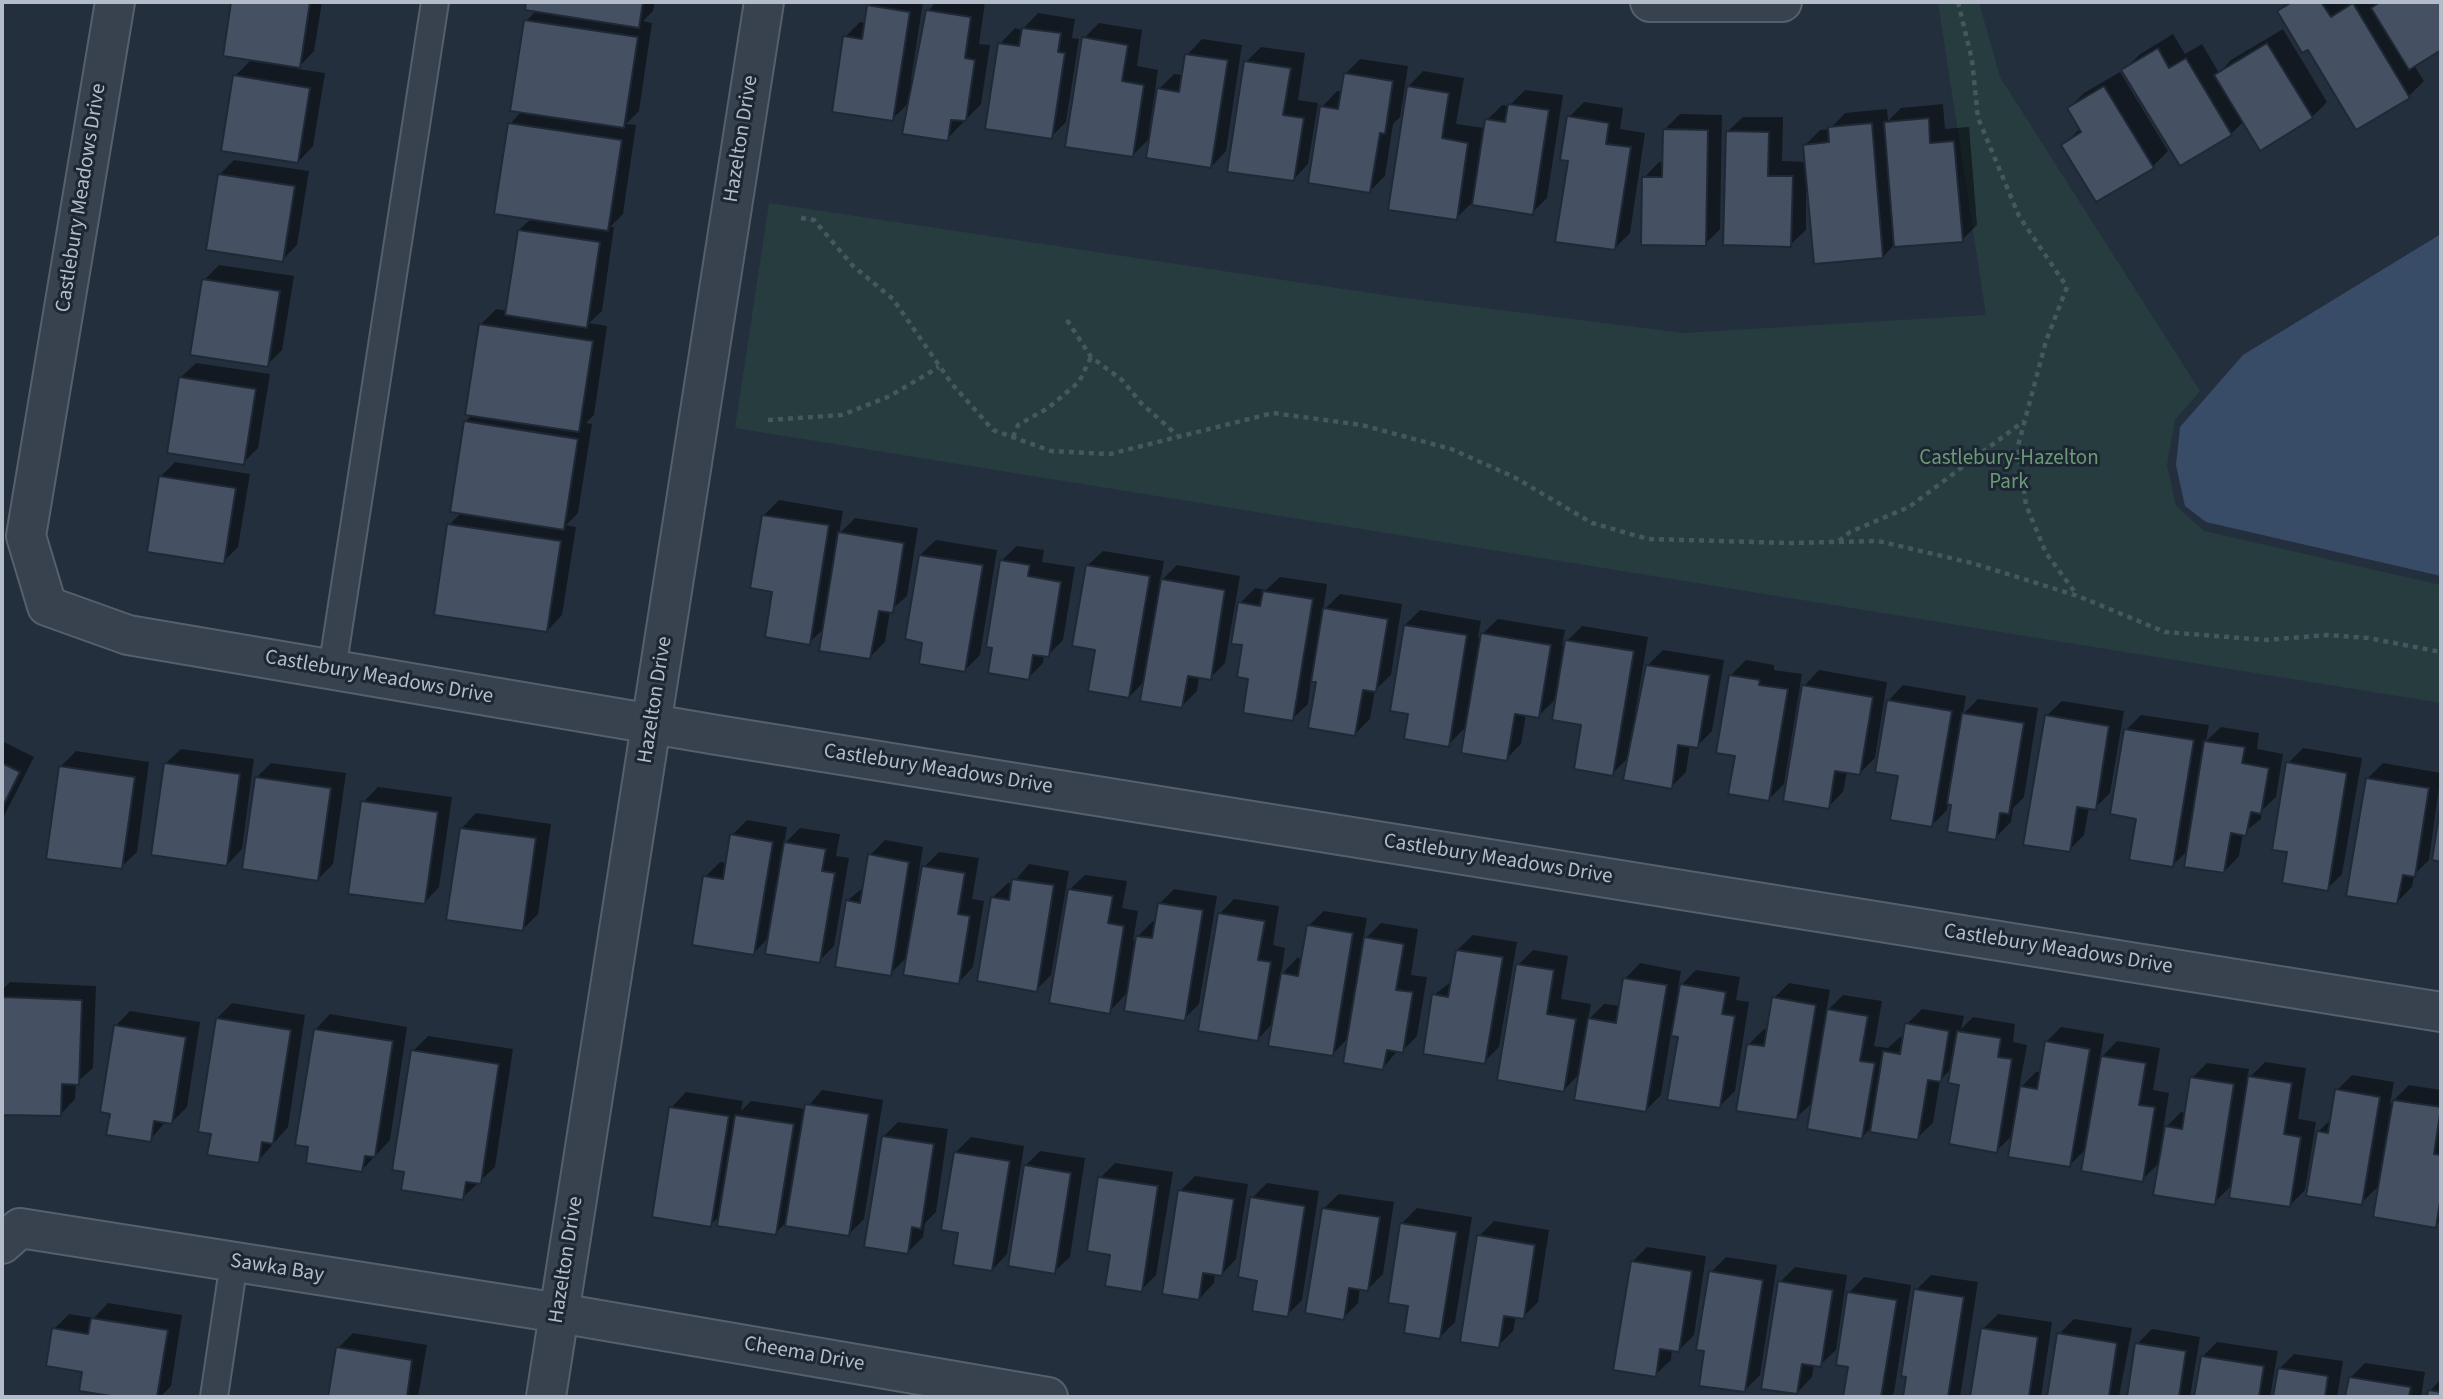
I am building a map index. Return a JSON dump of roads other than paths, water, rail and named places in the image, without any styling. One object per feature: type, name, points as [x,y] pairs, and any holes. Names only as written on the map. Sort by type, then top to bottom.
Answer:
[{"type":"street","name":"Castlebury Meadows Drive","points":[[115,2],[26,536],[47,606],[128,635],[332,670],[2441,1012]]},
{"type":"street","name":"Hazelton Drive","points":[[546,1397],[764,2]]},
{"type":"street","points":[[1650,2],[1783,2]]},
{"type":"street","name":"Sawka Bay","points":[[2,1244],[20,1228],[559,1313]]},
{"type":"street","name":"Cheema Drive","points":[[559,1313],[1048,1397]]},
{"type":"lane","points":[[332,670],[435,2]]},
{"type":"lane","points":[[214,1397],[234,1262]]},
{"type":"water","points":[[2441,234],[2441,576],[2206,522],[2185,506],[2176,465],[2180,427],[2243,355]]},
{"type":"park label","name":"Castlebury-Hazelton Park","points":[[2009,471]]}]
